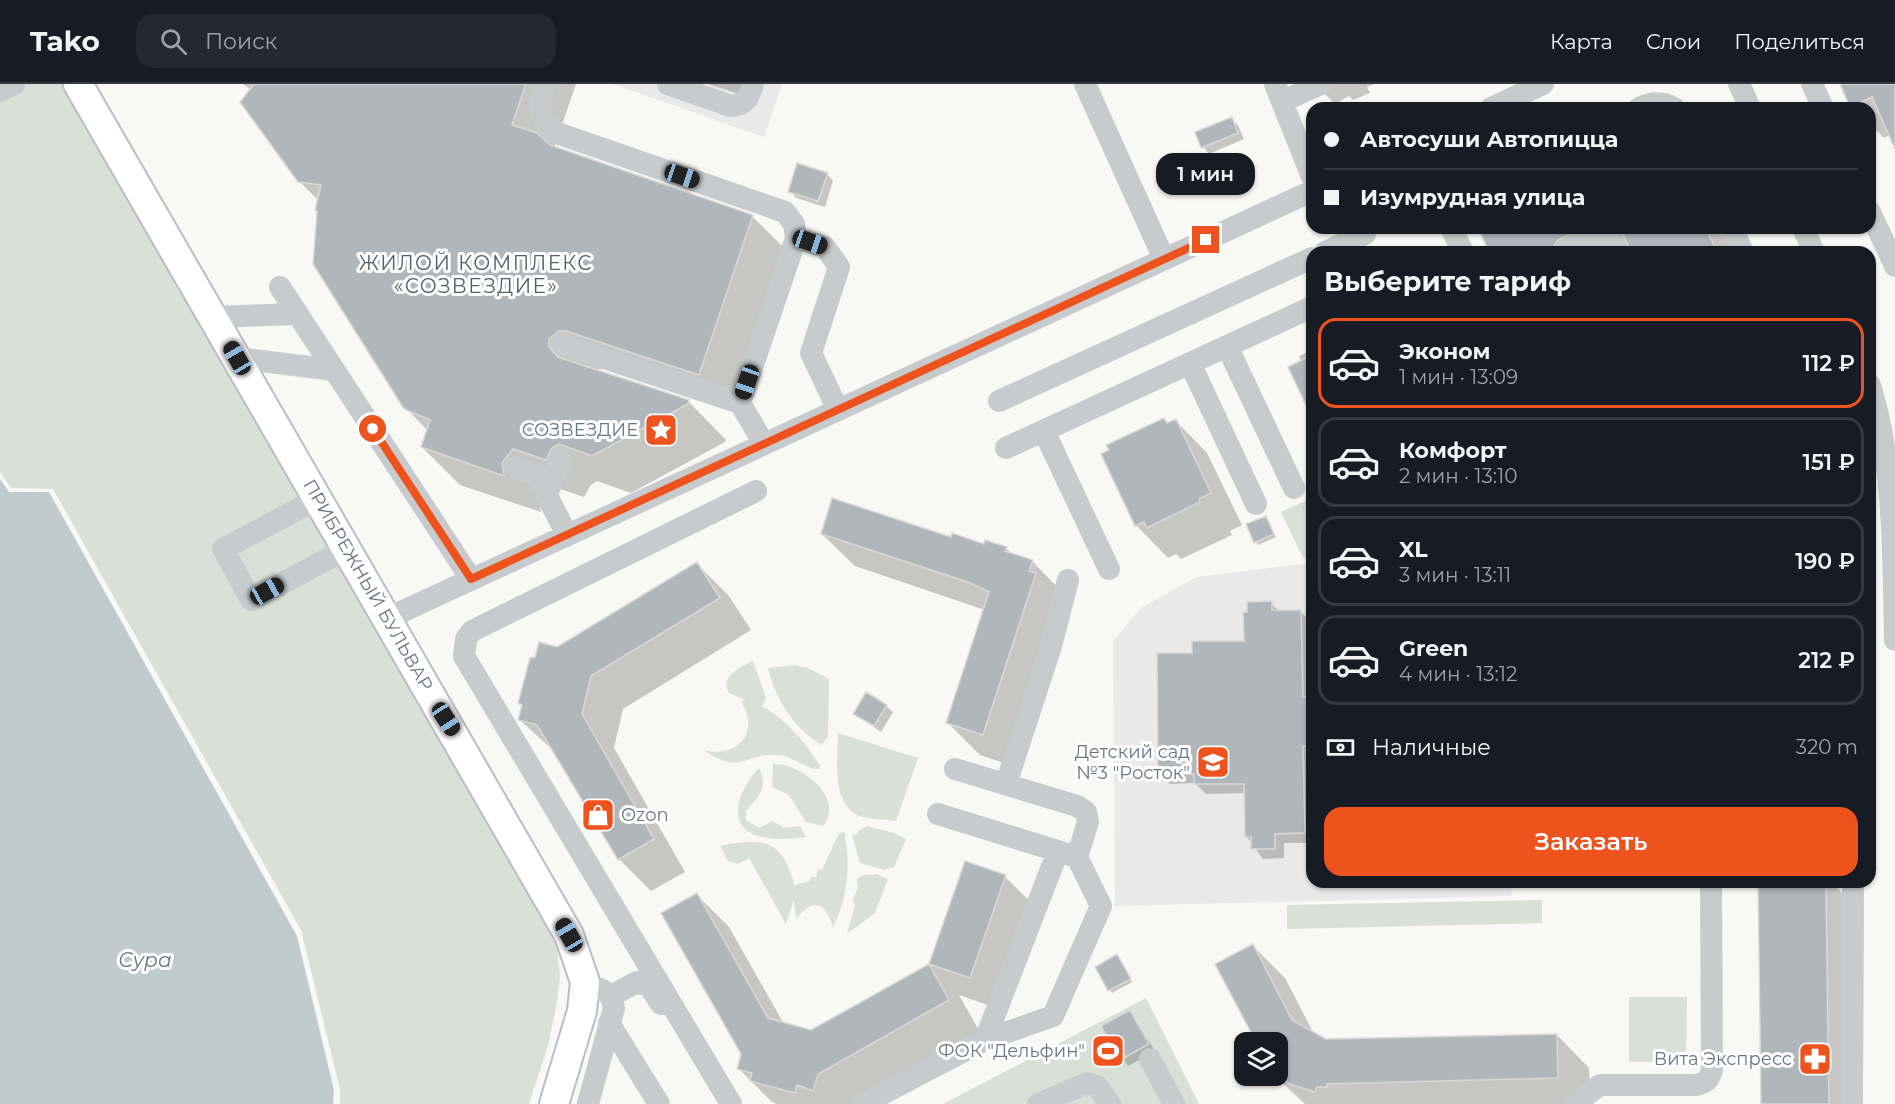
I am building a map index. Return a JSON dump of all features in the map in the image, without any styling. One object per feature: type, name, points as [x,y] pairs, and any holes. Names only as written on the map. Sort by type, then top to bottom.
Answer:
[{"type":"main road","name":"ПРИБРЕЖНЫЙ БУЛЬВАР","points":[[78,84],[348,548],[405,654],[456,735],[569,935],[585,982],[582,1011],[554,1104]]},
{"type":"street","points":[[0,92],[14,84]]},
{"type":"street","points":[[545,84],[539,104],[540,115],[554,132],[785,212],[794,224],[796,237],[740,403]]},
{"type":"street","points":[[668,84],[731,106],[741,105],[747,100],[753,84]]},
{"type":"street","points":[[1085,84],[1164,260]]},
{"type":"street","points":[[1306,162],[1279,93],[1321,84]]},
{"type":"street","points":[[1504,102],[1543,84]]},
{"type":"street","points":[[1739,84],[1747,102]]},
{"type":"street","points":[[1812,84],[1820,102]]},
{"type":"street","points":[[386,619],[1306,193]]},
{"type":"street","points":[[1876,225],[1895,266]]},
{"type":"street","points":[[1338,246],[1365,234]]},
{"type":"street","points":[[796,237],[825,247],[839,267],[811,353],[838,410]]},
{"type":"street","points":[[1579,246],[1604,238],[1613,246]]},
{"type":"street","points":[[999,401],[1306,261]]},
{"type":"street","points":[[280,287],[471,579]]},
{"type":"street","points":[[1006,448],[1306,310]]},
{"type":"street","points":[[214,317],[297,314]]},
{"type":"street","points":[[562,344],[740,403],[764,444]]},
{"type":"street","points":[[1227,346],[1294,488]]},
{"type":"street","points":[[237,358],[334,370]]},
{"type":"street","points":[[1190,363],[1257,504]]},
{"type":"street","points":[[1876,395],[1888,415],[1895,640]]},
{"type":"street","points":[[1044,430],[1109,569]]},
{"type":"street","points":[[547,494],[561,458]]},
{"type":"street","points":[[515,467],[536,474],[567,535]]},
{"type":"street","points":[[731,1104],[464,656],[464,649],[472,632],[756,491]]},
{"type":"street","points":[[319,498],[222,549],[251,600],[348,548]]},
{"type":"street","points":[[1005,784],[1051,646],[1068,580]]},
{"type":"street","points":[[955,769],[1077,806],[1086,812],[1089,822],[1068,854],[985,1040]]},
{"type":"street","points":[[863,1104],[985,1040],[1053,1016],[1101,906],[1068,854],[938,814]]},
{"type":"street","points":[[1574,1104],[1600,1085],[1696,1085],[1710,1078],[1712,1071],[1711,888]]},
{"type":"street","points":[[1852,1104],[1853,888]]},
{"type":"street","points":[[585,982],[604,990],[611,996],[614,1008],[592,1100]]},
{"type":"street","points":[[611,996],[637,982],[649,986],[720,1104]]},
{"type":"street","points":[[609,1023],[658,1104]]},
{"type":"street","points":[[1150,1059],[1174,1104]]},
{"type":"street","points":[[1038,1104],[1087,1083],[1097,1086],[1110,1104]]},
{"type":"shaded area","points":[[0,84],[62,84],[93,134],[287,477],[373,618],[429,722],[555,934],[560,976],[557,1002],[548,1046],[529,1104],[340,1104],[340,1089],[301,930],[53,489],[11,488],[0,472]]},
{"type":"shaded area","points":[[613,84],[782,84],[764,137]]},
{"type":"shaded area","points":[[1306,501],[1306,558],[1303,558],[1281,512]]},
{"type":"shaded area","name":"Детский сад №3 \"Росток\"","points":[[1306,564],[1306,888],[1511,888],[1512,896],[1115,906],[1113,641],[1141,608],[1197,577]]},
{"type":"shaded area","points":[[753,661],[766,698],[762,706],[795,732],[820,766],[819,769],[779,755],[767,755],[735,762],[716,758],[703,750],[726,751],[742,741],[747,733],[747,713],[741,701],[746,700],[729,693],[727,682],[732,673]]},
{"type":"shaded area","points":[[795,665],[808,668],[829,679],[828,737],[821,745],[787,712],[776,692],[768,668]]},
{"type":"shaded area","points":[[838,733],[918,758],[896,821],[863,817],[854,813],[847,806],[842,797],[837,776]]},
{"type":"shaded area","points":[[773,764],[795,769],[807,775],[817,784],[829,804],[829,815],[823,826],[806,822],[789,795],[772,787]]},
{"type":"shaded area","points":[[759,768],[763,786],[746,811],[746,820],[759,828],[773,821],[784,828],[800,826],[806,837],[786,839],[757,836],[743,826],[738,810],[740,800],[748,782]]},
{"type":"shaded area","points":[[867,826],[894,833],[906,839],[894,867],[884,870],[860,863],[852,834],[857,835],[858,831]]},
{"type":"shaded area","points":[[844,831],[847,880],[842,904],[833,927],[827,912],[818,905],[808,908],[796,919],[794,899],[786,924],[749,858],[738,864],[728,861],[720,846],[749,842],[770,846],[778,851],[785,860],[795,888],[795,885],[810,881],[811,876],[816,877],[818,869],[822,870],[838,835]]},
{"type":"shaded area","points":[[876,874],[888,879],[875,913],[847,934],[855,905],[853,900],[858,887],[857,879],[863,875]]},
{"type":"shaded area","points":[[1542,900],[1542,923],[1287,929],[1287,905]]},
{"type":"shaded area","points":[[1629,997],[1687,997],[1686,1062],[1629,1062]]},
{"type":"shaded area","name":"ФОК \"Дельфин\"","points":[[1146,998],[1199,1104],[943,1104]]},
{"type":"water","name":"Сура","points":[[0,479],[9,492],[49,492],[297,936],[334,1090],[333,1104],[0,1104]]},
{"type":"building","points":[[254,84],[526,84],[512,125],[537,133],[550,145],[753,215],[699,375],[566,331],[559,331],[549,339],[549,347],[558,357],[689,400],[688,404],[592,456],[559,444],[552,448],[546,460],[513,449],[502,463],[504,476],[421,447],[430,420],[404,409],[313,264],[317,211],[315,210],[321,185],[298,182],[240,102]]},
{"type":"building","points":[[1840,84],[1895,84],[1895,149],[1872,97],[1861,102],[1848,102]]},
{"type":"building","points":[[1232,117],[1238,133],[1201,148],[1195,132]]},
{"type":"building","points":[[797,163],[828,173],[818,201],[788,192]]},
{"type":"building","points":[[1481,234],[1572,234],[1558,240],[1554,246],[1486,246]]},
{"type":"building","points":[[1623,234],[1709,234],[1714,246],[1628,246]]},
{"type":"building","points":[[1306,358],[1306,405],[1288,367]]},
{"type":"building","points":[[1164,418],[1167,423],[1176,419],[1211,493],[1199,499],[1200,502],[1147,528],[1144,522],[1135,526],[1101,454],[1109,450],[1106,445]]},
{"type":"building","points":[[832,498],[951,537],[952,533],[984,544],[985,540],[1007,547],[1005,551],[1033,560],[1029,571],[1036,573],[983,735],[946,723],[989,592],[968,582],[821,534]]},
{"type":"building","points":[[1266,516],[1274,534],[1254,543],[1246,524]]},
{"type":"building","points":[[697,562],[720,598],[591,676],[582,714],[654,839],[618,860],[537,725],[518,720],[522,705],[518,703],[530,658],[535,657],[539,642],[557,647]]},
{"type":"building","points":[[1272,601],[1272,610],[1301,610],[1303,697],[1306,697],[1306,746],[1303,746],[1305,833],[1275,834],[1275,849],[1251,849],[1251,837],[1245,837],[1244,784],[1194,784],[1194,774],[1158,774],[1157,653],[1192,653],[1192,641],[1244,641],[1243,612],[1247,612],[1247,602]]},
{"type":"building","points":[[866,692],[887,705],[874,726],[853,714]]},
{"type":"building","points":[[965,861],[1006,875],[970,978],[929,964]]},
{"type":"building","points":[[1758,888],[1826,888],[1829,1104],[1761,1104]]},
{"type":"building","points":[[697,893],[768,1018],[811,1030],[929,964],[949,1000],[818,1074],[813,1091],[797,1085],[795,1093],[750,1081],[752,1073],[737,1069],[741,1054],[661,913]]},
{"type":"building","points":[[1253,944],[1292,1020],[1326,1039],[1557,1034],[1558,1078],[1327,1084],[1327,1087],[1317,1087],[1315,1092],[1290,1084],[1288,1083],[1288,1032],[1251,1032],[1215,964]]},
{"type":"building","points":[[1117,954],[1131,979],[1108,991],[1095,967]]},
{"type":"building","points":[[1130,1010],[1149,1044],[1120,1060],[1101,1026]]},
{"type":"place","name":"СОЗВЕЗДИЕ","points":[[661,430]]},
{"type":"place","name":"Детский сад №3 \"Росток\"","points":[[1213,762]]},
{"type":"place","name":"Ozon","points":[[598,815]]},
{"type":"place","name":"ФОК \"Дельфин\"","points":[[1108,1051]]},
{"type":"place","name":"Вита Экспресс","points":[[1815,1059]]},
{"type":"district","name":"ЖИЛОЙ КОМПЛЕКС «СОЗВЕЗДИЕ»","points":[[476,274]]},
{"type":"route","points":[[373,429],[471,579],[1206,240]]}]
